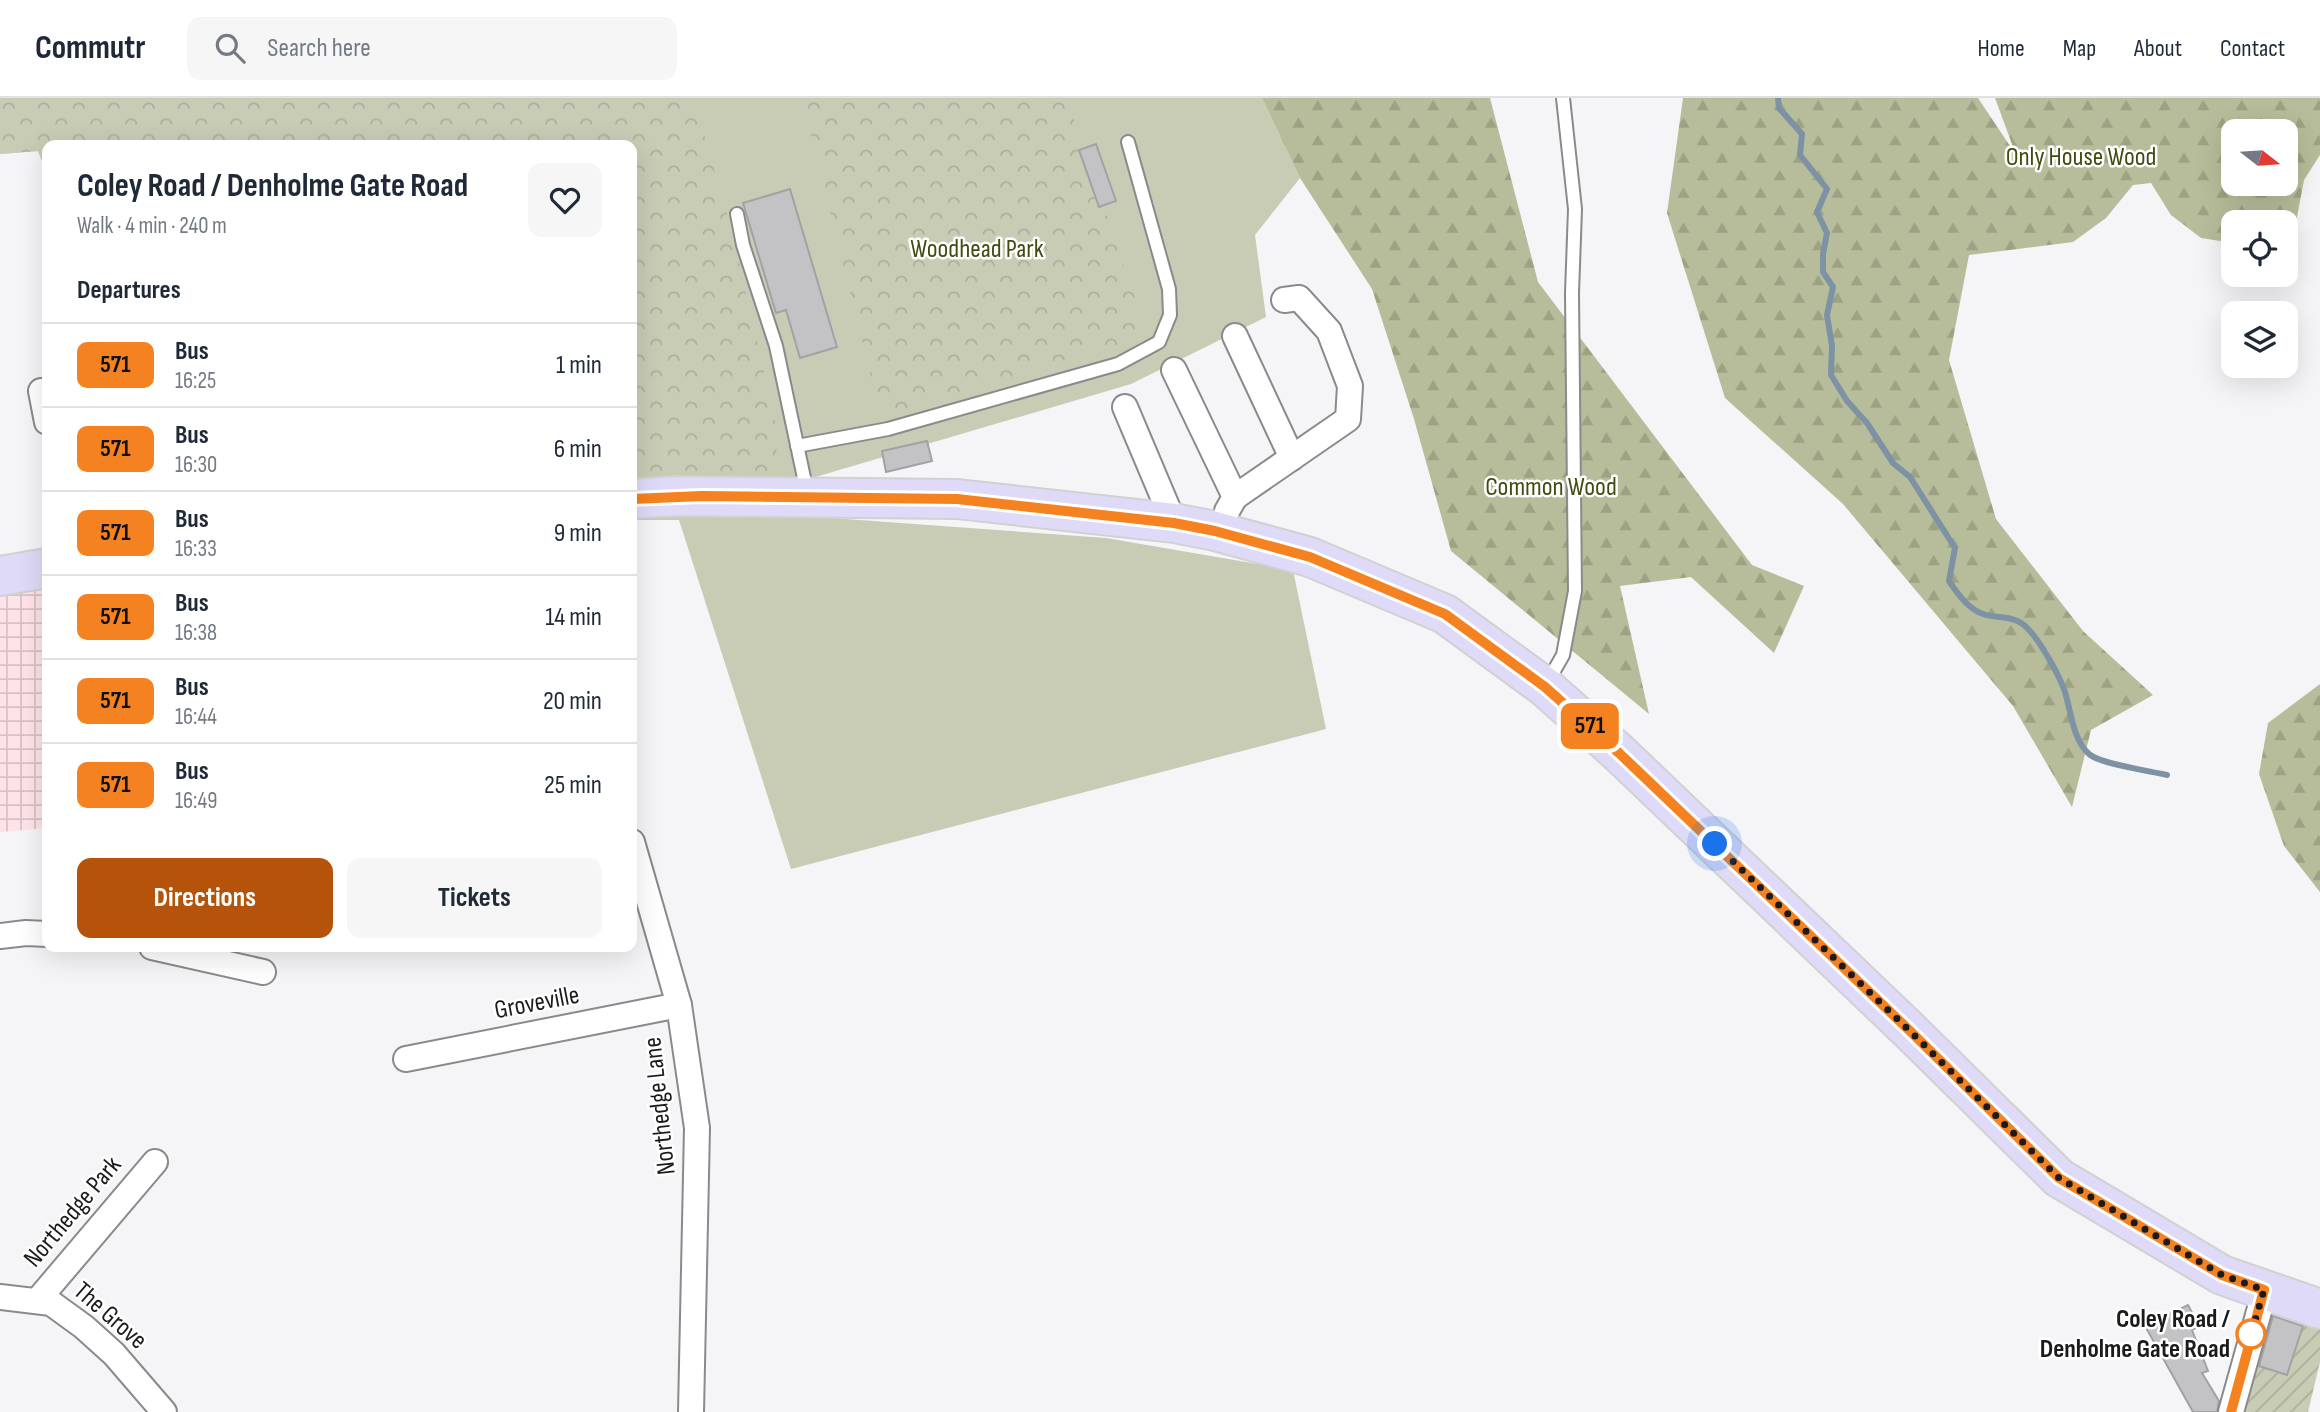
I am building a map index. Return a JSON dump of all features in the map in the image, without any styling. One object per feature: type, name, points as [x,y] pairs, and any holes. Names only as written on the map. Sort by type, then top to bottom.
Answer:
[{"type":"main road","points":[[637,499],[957,499],[1174,523],[1215,531],[1310,557],[1445,614],[1545,687],[1619,753],[1795,920],[2059,1178],[2222,1275],[2320,1309]]},
{"type":"main road","points":[[0,576],[42,569]]},
{"type":"street","points":[[1215,531],[1236,497],[1348,419],[1350,386],[1329,331],[1299,298],[1284,300]]},
{"type":"street","points":[[1235,336],[1292,458]]},
{"type":"street","points":[[1174,370],[1236,497]]},
{"type":"street","points":[[41,391],[42,396]]},
{"type":"street","points":[[1125,407],[1174,523]]},
{"type":"street","name":"Northedge Lane","points":[[637,859],[679,1004],[697,1128],[691,1412]]},
{"type":"street","points":[[0,936],[42,934]]},
{"type":"street","points":[[178,952],[263,972]]},
{"type":"street","name":"Groveville","points":[[406,1059],[679,1004]]},
{"type":"street","name":"Northedge Park","points":[[37,1301],[155,1161]]},
{"type":"street","points":[[2231,1412],[2264,1290]]},
{"type":"street","name":"The Grove","points":[[0,1297],[51,1303],[84,1327],[114,1354],[164,1412]]},
{"type":"lane","points":[[1545,687],[1563,655],[1575,591],[1572,293],[1575,209],[1563,98]]},
{"type":"lane","points":[[797,446],[888,429],[1118,364],[1158,342],[1170,315],[1170,289],[1128,142]]},
{"type":"lane","points":[[737,214],[743,245],[776,346],[808,497]]},
{"type":"shaded area","points":[[42,585],[42,828],[0,832],[0,591]]},
{"type":"green space","points":[[0,98],[1262,98],[1300,178],[1255,235],[1266,317],[1131,384],[812,478],[832,518],[1106,538],[1293,570],[1326,729],[791,869],[679,520],[637,520],[637,140],[42,140],[42,161],[38,151],[0,154]]},
{"type":"green space","points":[[0,98],[696,98],[694,100],[732,231],[777,431],[776,477],[637,480],[637,140],[42,140],[42,161],[38,151],[0,154]]},
{"type":"green space","name":"Woodhead Park","points":[[802,98],[1067,98],[1148,337],[881,417]]},
{"type":"green space","name":"Common Wood","points":[[1262,98],[1490,98],[1538,282],[1752,565],[1804,586],[1774,653],[1691,577],[1620,586],[1649,714],[1451,551],[1414,419],[1372,289],[1300,178]]},
{"type":"green space","name":"Only House Wood","points":[[1683,98],[1978,98],[2016,155],[1995,98],[2320,98],[2320,155],[2304,180],[2298,212],[2221,210],[2221,241],[2201,238],[2171,215],[2151,183],[2133,185],[2106,218],[2073,242],[1969,255],[1949,360],[1996,519],[2083,631],[2153,695],[2091,730],[2072,807],[2013,706],[1843,504],[1725,398],[1667,213]]},
{"type":"green space","points":[[2320,684],[2320,892],[2284,846],[2259,774],[2268,723]]},
{"type":"green space","points":[[2304,1325],[2320,1330],[2320,1362],[2308,1412],[2240,1412],[2256,1365],[2287,1375]]},
{"type":"building","points":[[1096,144],[1116,201],[1099,207],[1079,150]]},
{"type":"building","points":[[790,189],[837,347],[800,358],[786,310],[776,313],[743,203]]},
{"type":"building","points":[[927,441],[932,461],[886,472],[882,451]]},
{"type":"building","points":[[2188,1305],[2199,1326],[2192,1330],[2208,1371],[2202,1373],[2219,1401],[2217,1412],[2193,1412],[2145,1326]]},
{"type":"building","points":[[2273,1316],[2303,1326],[2287,1375],[2259,1366]]},
{"type":"waterway","points":[[1778,98],[1779,108],[1802,134],[1800,155],[1827,189],[1817,212],[1827,233],[1823,272],[1833,287],[1827,315],[1832,346],[1831,375],[1893,463],[1910,477],[1955,548],[1949,581],[1973,609],[2015,620],[2029,630],[2057,673],[2075,732],[2089,754],[2114,764],[2167,775]]},
{"type":"bus line","name":"571","points":[[637,499],[702,496],[957,499],[1174,523],[1215,531],[1310,557],[1445,614],[1545,687],[1619,753],[1910,1031],[2059,1178],[2222,1275],[2264,1290],[2231,1412]]},
{"type":"place","name":"Coley Road / Denholme Gate Road","points":[[2251,1334]]},
{"type":"route","points":[[1715,844],[2059,1178],[2222,1275],[2264,1290],[2249,1341],[2251,1334]]}]
